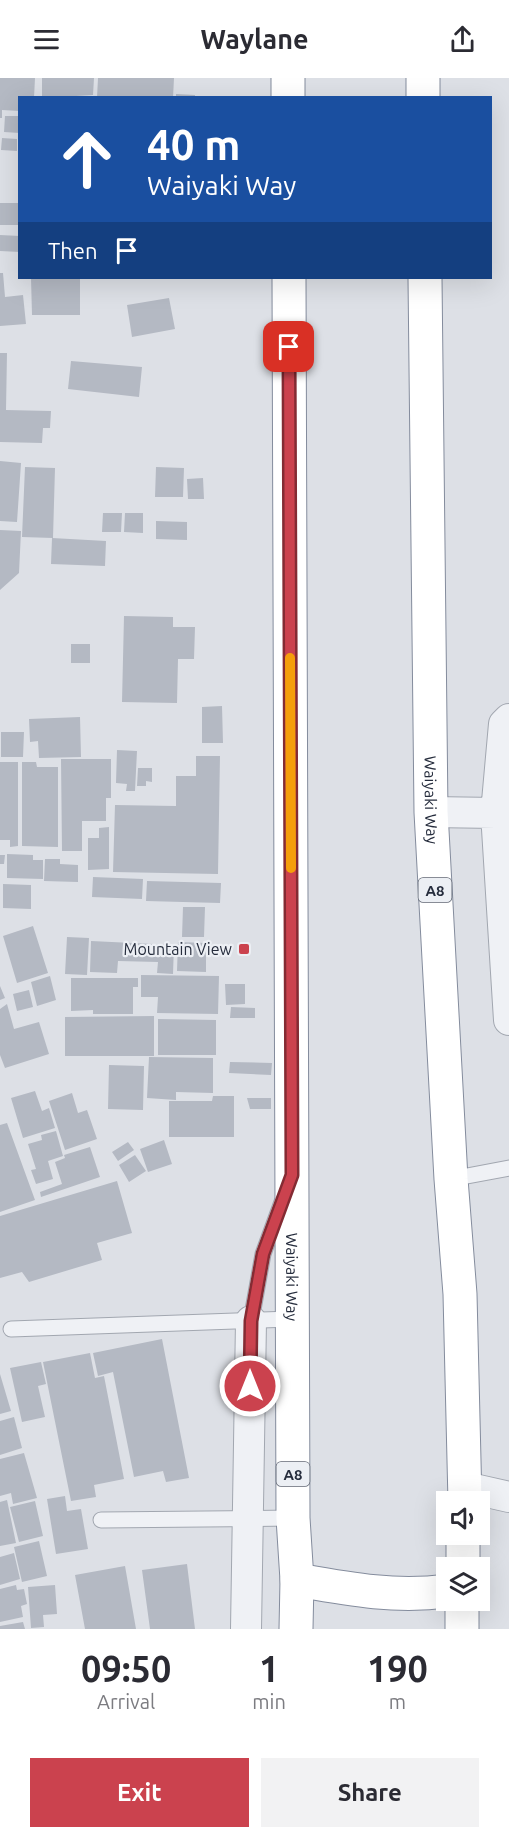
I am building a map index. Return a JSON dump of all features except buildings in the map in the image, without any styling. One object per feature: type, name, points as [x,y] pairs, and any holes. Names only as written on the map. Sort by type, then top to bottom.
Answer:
[{"type":"highway","points":[[288,78],[288,96]]},
{"type":"highway","points":[[423,78],[423,96]]},
{"type":"highway","name":"Waiyaki Way","points":[[289,279],[293,1518],[297,1580],[296,1629]]},
{"type":"highway","name":"Waiyaki Way","points":[[425,279],[431,813],[451,1179],[460,1293],[465,1491]]},
{"type":"highway","points":[[297,1580],[373,1593],[414,1595],[436,1592]]},
{"type":"highway","points":[[462,1611],[462,1629]]},
{"type":"street","points":[[509,718],[504,724],[502,816],[509,1020]]},
{"type":"street","points":[[431,813],[502,816]]},
{"type":"street","points":[[246,1629],[250,1518],[251,1321]]},
{"type":"street","points":[[490,1496],[509,1497]]},
{"type":"lane","points":[[451,1179],[509,1168]]},
{"type":"lane","points":[[251,1321],[263,1254],[292,1175]]},
{"type":"lane","points":[[11,1329],[292,1319]]},
{"type":"lane","points":[[102,1520],[293,1518]]},
{"type":"slow traffic","points":[[290,658],[291,868]]},
{"type":"place","name":"Mountain View","points":[[244,949]]},
{"type":"route","points":[[250,1386],[251,1321],[263,1254],[292,1175],[289,347]]}]
